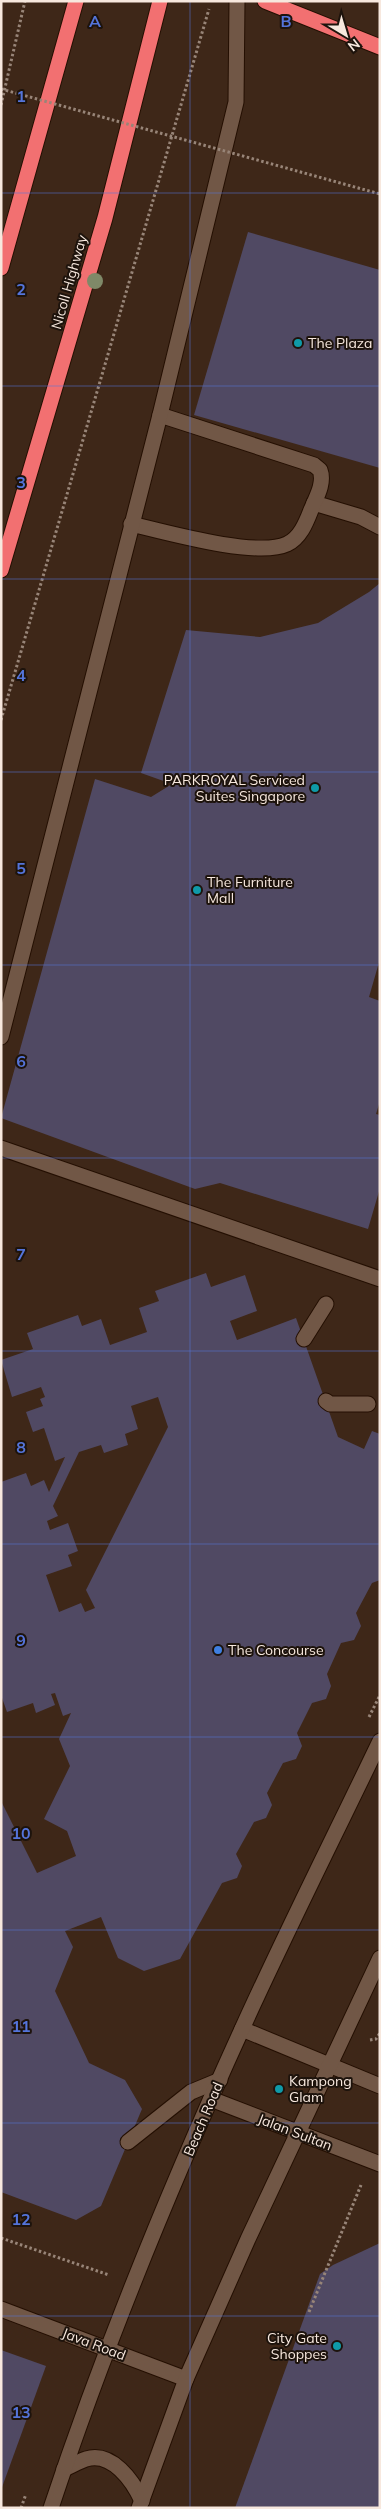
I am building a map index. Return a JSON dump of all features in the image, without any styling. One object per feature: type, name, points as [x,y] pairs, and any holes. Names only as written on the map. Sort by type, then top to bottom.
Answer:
[{"type":"highway","points":[[1,268],[76,1]]},
{"type":"highway","name":"Nicoll Highway","points":[[1,570],[105,218],[160,1]]},
{"type":"highway","points":[[266,1],[380,47]]},
{"type":"main road","points":[[1,1037],[160,415],[236,102],[237,1]]},
{"type":"main road","points":[[131,524],[226,546],[278,547],[289,543],[306,524],[322,482],[320,470],[287,448],[234,432],[160,415]]},
{"type":"main road","points":[[314,503],[361,517],[380,527]]},
{"type":"main road","points":[[361,517],[380,513]]},
{"type":"main road","points":[[1,1148],[380,1279]]},
{"type":"main road","points":[[304,1339],[326,1304]]},
{"type":"main road","points":[[326,1401],[330,1404],[368,1404]]},
{"type":"main road","name":"Beach Road","points":[[51,2508],[106,2348],[211,2099],[242,2029],[380,1741]]},
{"type":"main road","points":[[140,2504],[186,2379],[328,2065],[380,1958]]},
{"type":"main road","points":[[242,2029],[380,2086]]},
{"type":"main road","points":[[128,2142],[191,2092],[220,2080]]},
{"type":"main road","name":"Jalan Sultan","points":[[211,2099],[375,2163]]},
{"type":"main road","name":"Java Road","points":[[1,2309],[186,2379]]},
{"type":"main road","points":[[64,2469],[86,2459],[106,2461],[126,2475],[133,2483],[140,2504]]},
{"type":"path","points":[[1,105],[25,1]]},
{"type":"path","points":[[1,720],[212,1]]},
{"type":"path","points":[[1,89],[380,194]]},
{"type":"path","points":[[309,2312],[375,2163]]},
{"type":"path","points":[[1,2238],[133,2282]]},
{"type":"building","name":"The Plaza","points":[[248,232],[380,270],[380,468],[194,415]]},
{"type":"building","name":"The Furniture Mall","points":[[380,583],[380,959],[369,997],[380,1001],[380,1101],[376,1114],[380,1115],[380,1188],[368,1229],[220,1183],[195,1189],[1,1118],[95,779],[151,797],[172,784],[141,773],[186,630],[260,637],[318,623],[369,592]]},
{"type":"building","name":"The Concourse","points":[[206,1273],[211,1287],[245,1275],[257,1311],[230,1321],[237,1340],[296,1318],[338,1437],[364,1449],[372,1431],[380,1434],[380,1580],[372,1583],[356,1613],[361,1626],[354,1640],[341,1643],[327,1674],[331,1686],[326,1699],[312,1703],[297,1733],[302,1746],[296,1759],[283,1763],[267,1793],[272,1805],[266,1818],[254,1822],[236,1854],[242,1866],[237,1878],[222,1883],[180,1959],[144,1971],[118,1958],[101,1917],[65,1931],[73,1947],[55,1991],[89,2063],[125,2080],[142,2109],[101,2206],[76,2220],[1,2192],[1,1801],[37,1873],[76,1856],[67,1831],[44,1819],[70,1766],[59,1739],[71,1713],[63,1716],[55,1693],[51,1694],[55,1705],[36,1713],[33,1703],[7,1712],[1,1695],[1,1482],[26,1473],[31,1486],[44,1480],[49,1492],[65,1457],[55,1461],[44,1428],[33,1432],[26,1412],[43,1406],[40,1399],[45,1397],[41,1387],[12,1397],[1,1360],[33,1349],[27,1333],[78,1315],[82,1326],[101,1319],[110,1345],[147,1332],[139,1308],[159,1301],[155,1291]],"holes":[[[158,1397],[168,1427],[86,1590],[95,1608],[85,1612],[81,1603],[59,1612],[46,1575],[72,1566],[68,1555],[78,1551],[68,1523],[50,1530],[47,1521],[58,1516],[53,1506],[79,1452],[101,1445],[104,1453],[128,1445],[125,1434],[138,1429],[131,1406]]]},
{"type":"building","name":"City Gate Shoppes","points":[[380,2243],[380,2508],[235,2508],[320,2274],[333,2265]]},
{"type":"building","points":[[1,2350],[46,2366],[1,2490]]},
{"type":"place","name":"The Plaza","points":[[298,343]]},
{"type":"place","name":"PARKROYAL Serviced Suites Singapore","points":[[315,788]]},
{"type":"place","name":"The Furniture Mall","points":[[197,890]]},
{"type":"place","name":"The Concourse","points":[[218,1650]]},
{"type":"place","name":"Kampong Glam","points":[[279,2089]]},
{"type":"place","name":"City Gate Shoppes","points":[[337,2346]]}]
